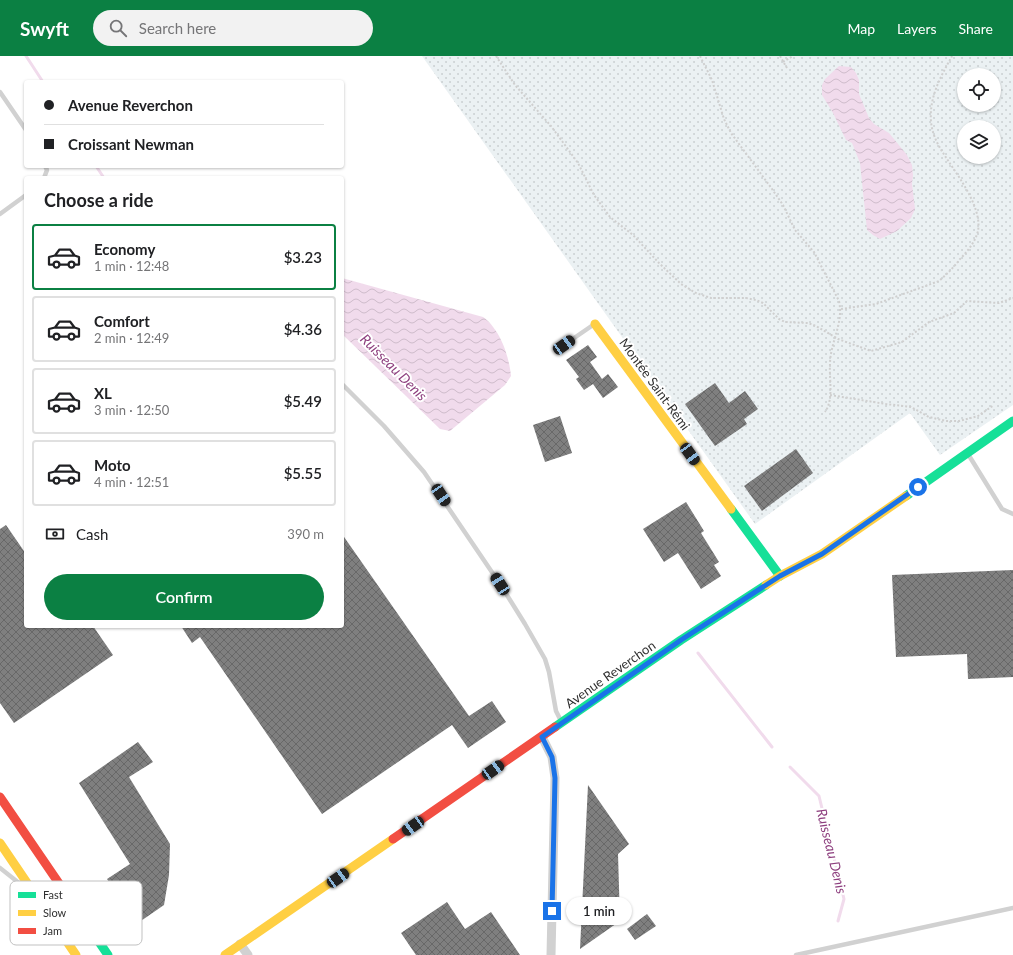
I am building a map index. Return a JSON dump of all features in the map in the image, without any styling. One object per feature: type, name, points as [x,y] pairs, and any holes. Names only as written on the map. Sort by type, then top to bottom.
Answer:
[{"type":"street","name":"Montée Saint-Rémi","points":[[595,324],[780,576]]},
{"type":"street","name":"Avenue Reverchon","points":[[225,955],[681,640],[780,576],[822,554],[1013,421]]},
{"type":"street","points":[[542,737],[552,757],[555,778],[551,955]]},
{"type":"street","points":[[0,797],[57,881]]},
{"type":"street","points":[[0,843],[25,881]]},
{"type":"street","points":[[240,944],[248,955]]},
{"type":"street","points":[[69,945],[76,955]]},
{"type":"street","points":[[101,945],[108,955]]},
{"type":"lane","points":[[0,92],[24,127]]},
{"type":"lane","points":[[0,214],[24,196]]},
{"type":"lane","points":[[564,345],[595,324]]},
{"type":"lane","points":[[344,386],[384,426],[428,477],[500,584],[545,658],[556,711],[562,723]]},
{"type":"lane","points":[[967,453],[1002,509],[1013,514]]},
{"type":"lane","points":[[0,868],[16,881]]},
{"type":"lane","points":[[796,955],[1013,908]]},
{"type":"path","points":[[496,56],[515,85],[551,126],[578,163],[594,195],[610,217],[633,235],[682,284],[696,294],[703,296],[756,300],[763,303],[785,322],[808,323],[816,326],[835,338],[866,350],[876,351],[902,342],[929,322],[954,313],[967,301],[999,303],[1013,298]]},
{"type":"path","points":[[700,56],[712,80],[724,119],[731,133],[772,188],[783,205],[795,230],[818,258],[835,291],[841,309],[830,357],[830,395],[829,404],[825,412]]},
{"type":"path","points":[[780,56],[787,68]]},
{"type":"path","points":[[783,62],[793,56]]},
{"type":"path","points":[[841,309],[876,304],[939,281],[963,256],[976,237],[978,221],[972,200],[940,150],[935,139],[931,122],[931,110],[934,95],[944,70],[952,56]]},
{"type":"path","points":[[830,395],[912,407],[930,416],[946,421],[959,421],[978,416],[994,405]]},
{"type":"shaded area","points":[[422,56],[1013,56],[1013,405],[940,455],[910,413],[755,524]]},
{"type":"water","points":[[839,66],[851,67],[856,73],[859,80],[859,94],[869,118],[874,124],[889,133],[907,155],[912,165],[912,184],[915,209],[911,218],[897,231],[880,239],[867,230],[860,163],[852,143],[846,140],[833,113],[822,95],[822,85],[825,79]]},
{"type":"water","points":[[344,279],[483,317],[494,328],[506,352],[511,376],[505,385],[450,431],[440,429],[344,336]]},
{"type":"building","points":[[588,345],[597,357],[590,362],[602,379],[608,374],[618,387],[603,398],[593,384],[584,390],[576,379],[579,377],[566,360]]},
{"type":"building","points":[[715,383],[729,403],[745,391],[758,409],[744,419],[747,424],[715,446],[685,404]]},
{"type":"building","points":[[560,416],[572,453],[545,462],[533,425]]},
{"type":"building","points":[[796,449],[813,473],[762,511],[744,486]]},
{"type":"building","points":[[686,502],[704,531],[701,533],[719,562],[714,565],[721,576],[701,589],[678,553],[664,562],[643,529]]},
{"type":"building","points":[[6,525],[24,551],[24,628],[94,628],[113,655],[14,723],[0,703],[0,529]]},
{"type":"building","points":[[344,537],[469,716],[492,701],[506,722],[468,748],[452,725],[322,814],[200,637],[192,643],[182,628],[344,628]]},
{"type":"building","points":[[1013,570],[1013,677],[968,679],[967,654],[896,657],[892,575]]},
{"type":"building","points":[[138,742],[153,762],[129,777],[170,844],[169,875],[164,905],[142,920],[142,881],[108,881],[107,879],[130,864],[79,783]]},
{"type":"building","points":[[588,785],[629,844],[618,854],[620,921],[580,949]]},
{"type":"building","points":[[447,902],[465,929],[491,912],[520,955],[416,955],[401,933]]},
{"type":"building","points":[[647,914],[656,926],[635,940],[627,929]]},
{"type":"waterway","name":"Ruisseau Denis","points":[[26,56],[42,80]]},
{"type":"waterway","name":"Ruisseau Denis","points":[[97,168],[103,176]]},
{"type":"waterway","name":"Ruisseau Denis","points":[[698,653],[772,747]]},
{"type":"waterway","name":"Ruisseau Denis","points":[[790,767],[819,796],[844,899],[838,921]]},
{"type":"traffic: fast","points":[[906,496],[1013,421]]},
{"type":"traffic: fast","points":[[731,509],[780,576]]},
{"type":"traffic: fast","points":[[555,727],[681,640],[766,585]]},
{"type":"traffic: fast","points":[[101,945],[108,955]]},
{"type":"traffic: slow","points":[[595,324],[731,509]]},
{"type":"traffic: slow","points":[[766,585],[822,554],[906,496]]},
{"type":"traffic: slow","points":[[225,955],[393,839]]},
{"type":"traffic: slow","points":[[0,843],[26,881]]},
{"type":"traffic: slow","points":[[69,945],[76,955]]},
{"type":"traffic: jam","points":[[393,839],[555,727]]},
{"type":"traffic: jam","points":[[0,797],[57,881]]},
{"type":"route","points":[[552,911],[555,778],[552,757],[542,737],[681,640],[780,576],[822,554],[918,487]]}]
